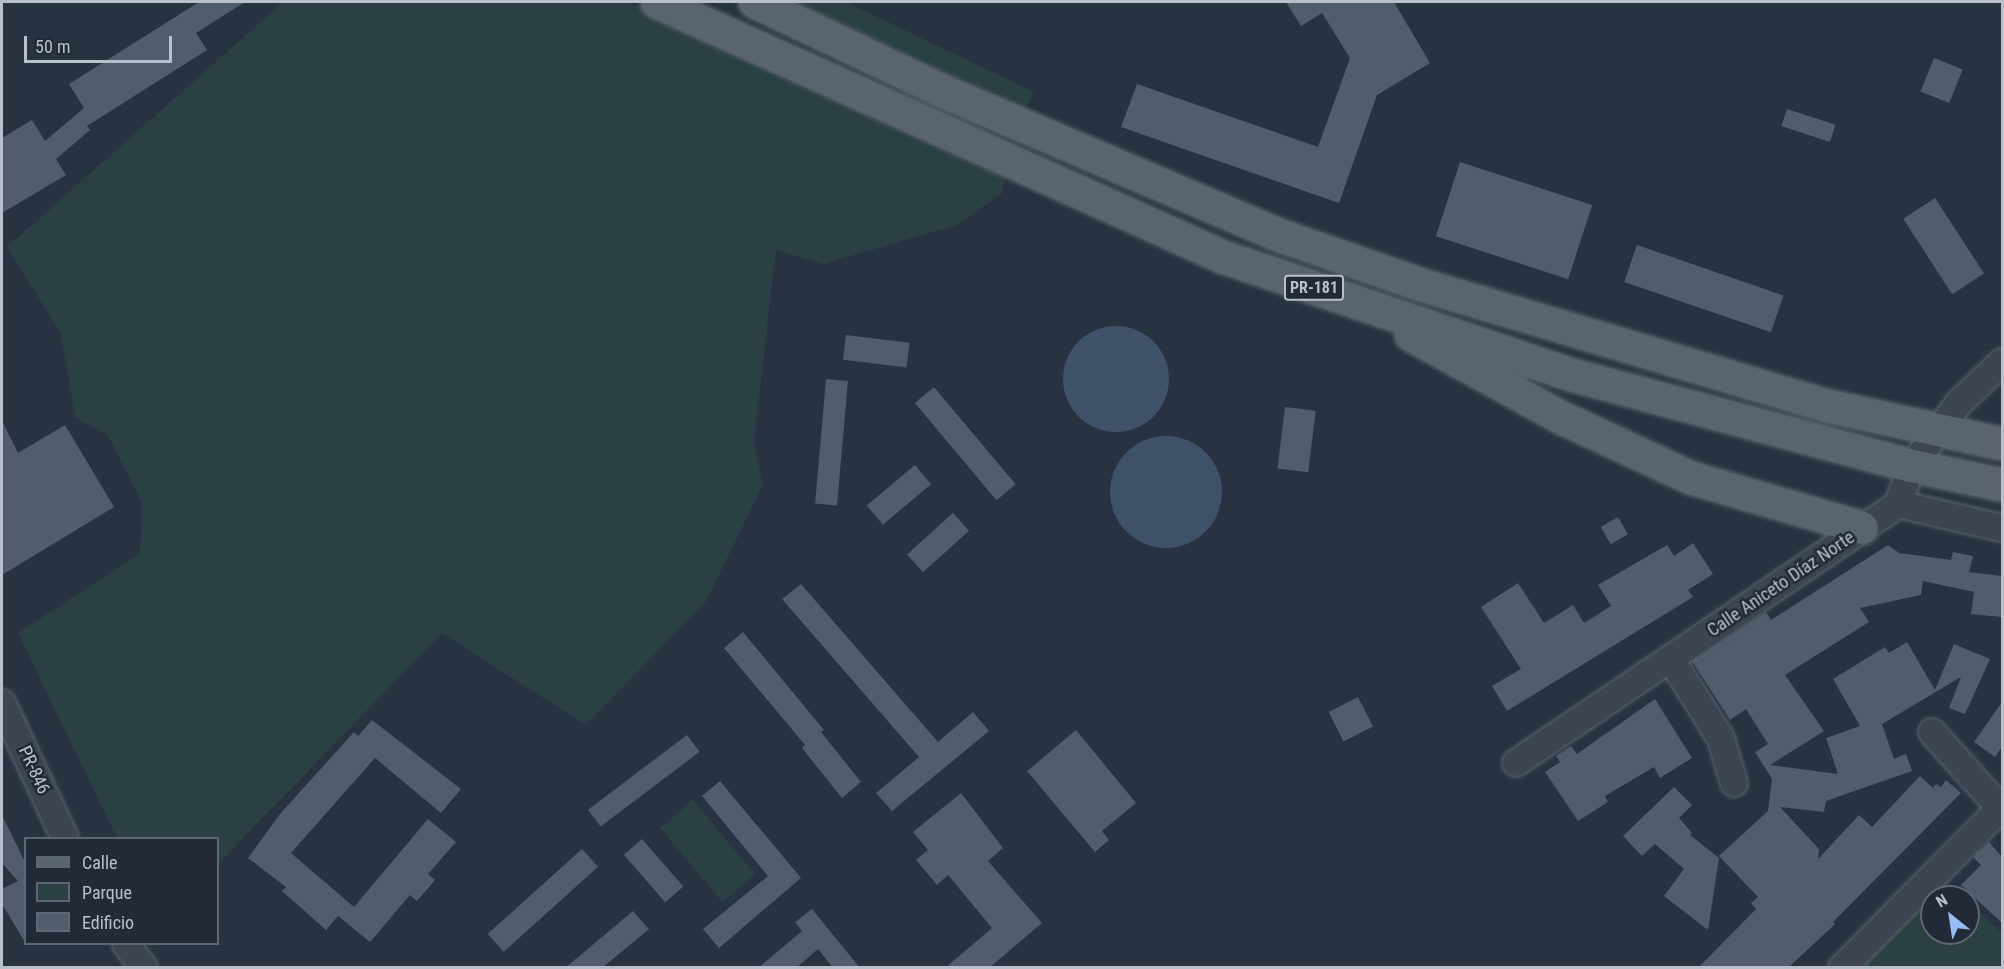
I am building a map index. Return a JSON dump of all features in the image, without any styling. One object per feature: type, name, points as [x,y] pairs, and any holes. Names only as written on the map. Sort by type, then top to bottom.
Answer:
[{"type":"main road","name":"PR-181","points":[[657,2],[1223,257],[1572,375],[1912,466],[2002,485]]},
{"type":"main road","name":"PR-181","points":[[755,2],[947,93],[1281,236],[1418,284],[1828,406],[2002,444]]},
{"type":"main road","points":[[1364,305],[1437,351],[1560,417],[1691,477],[1862,528]]},
{"type":"street","points":[[2002,362],[1959,403],[1941,431],[1912,466],[1898,504],[2002,528]]},
{"type":"street","name":"Calle Aniceto Díaz Norte","points":[[1516,763],[1898,504]]},
{"type":"street","points":[[1671,659],[1721,740],[1734,783]]},
{"type":"street","name":"PR-846","points":[[2,703],[64,837]]},
{"type":"street","points":[[1842,968],[2002,808],[1932,732]]},
{"type":"street","points":[[127,945],[144,968]]},
{"type":"green space","points":[[283,2],[628,2],[1006,178],[1002,193],[957,225],[823,264],[776,250],[754,442],[763,485],[706,601],[586,725],[442,633],[219,863],[219,837],[117,837],[18,633],[140,553],[142,503],[108,436],[75,417],[61,334],[7,247]]},
{"type":"green space","points":[[794,2],[846,2],[1034,92],[1024,112]]},
{"type":"green space","points":[[693,800],[755,874],[722,902],[660,828]]},
{"type":"green space","points":[[1920,909],[1920,945],[1980,945],[1980,912],[2002,933],[2002,967],[1860,968]]},
{"type":"water","points":[[1116,326],[1136,330],[1154,341],[1165,359],[1169,379],[1165,399],[1154,417],[1136,428],[1116,432],[1096,428],[1078,417],[1067,399],[1063,379],[1067,359],[1078,341],[1096,330]]},
{"type":"water","points":[[1166,436],[1187,441],[1205,453],[1217,471],[1222,492],[1217,513],[1205,531],[1187,543],[1166,548],[1145,543],[1127,531],[1115,513],[1110,492],[1115,471],[1127,453],[1145,441]]},
{"type":"building","points":[[199,2],[245,2],[196,33],[207,50],[87,126],[90,130],[56,159],[66,175],[2,213],[2,138],[32,120],[45,141],[84,108],[69,84]]},
{"type":"building","points":[[1286,2],[1394,2],[1430,63],[1377,95],[1339,203],[1121,127],[1137,84],[1318,147],[1350,58],[1322,13],[1301,26]]},
{"type":"building","points":[[1934,58],[1963,70],[1949,103],[1921,91]]},
{"type":"building","points":[[1787,109],[1836,125],[1830,142],[1781,126]]},
{"type":"building","points":[[1460,162],[1592,205],[1568,279],[1436,236]]},
{"type":"building","points":[[1935,198],[1984,273],[1952,294],[1903,219]]},
{"type":"building","points":[[1637,245],[1784,295],[1771,332],[1624,282]]},
{"type":"building","points":[[846,335],[910,343],[906,368],[843,360]]},
{"type":"building","points":[[826,379],[848,381],[837,505],[815,504]]},
{"type":"building","points":[[934,387],[1016,484],[996,500],[915,403]]},
{"type":"building","points":[[1285,407],[1316,411],[1308,472],[1277,469]]},
{"type":"building","points":[[2,421],[18,453],[65,425],[114,507],[2,575]]},
{"type":"building","points":[[915,465],[931,484],[883,525],[867,505]]},
{"type":"building","points":[[953,513],[969,531],[923,572],[907,554]]},
{"type":"building","points":[[1618,517],[1628,534],[1611,544],[1601,527]]},
{"type":"building","points":[[1693,543],[1713,574],[1688,590],[1693,597],[1507,711],[1492,686],[1521,669],[1481,607],[1518,583],[1544,623],[1573,605],[1584,623],[1611,606],[1598,585],[1667,545],[1674,556]]},
{"type":"building","points":[[1888,545],[1899,553],[1951,560],[1953,552],[1973,556],[1969,572],[2002,576],[2002,617],[1971,614],[1974,592],[1923,581],[1921,595],[1860,608],[1869,622],[1785,675],[1824,731],[1770,765],[1838,774],[1826,738],[1860,726],[1833,679],[1885,647],[1889,653],[1907,642],[1935,690],[1954,644],[1990,659],[1965,714],[1949,708],[1961,677],[1882,724],[1894,759],[1906,754],[1912,771],[1826,801],[1824,812],[1780,807],[1819,849],[1818,859],[1859,815],[1872,827],[1920,776],[1933,788],[1936,784],[1941,787],[1946,780],[1961,793],[1833,922],[1835,924],[1788,968],[1698,968],[1756,909],[1751,903],[1758,897],[1719,856],[1768,811],[1772,779],[1755,752],[1768,744],[1746,709],[1730,720],[1692,661],[1766,612],[1771,620]]},
{"type":"building","points":[[801,584],[938,742],[973,712],[989,731],[892,811],[876,793],[919,757],[782,599]]},
{"type":"building","points":[[743,632],[824,730],[821,732],[861,782],[842,798],[802,748],[805,745],[724,648]]},
{"type":"building","points":[[1358,697],[1373,726],[1344,741],[1329,712]]},
{"type":"building","points":[[1655,699],[1692,758],[1660,778],[1654,767],[1605,796],[1608,802],[1578,821],[1545,772],[1560,762],[1556,756],[1571,746],[1577,754]]},
{"type":"building","points":[[2002,702],[2002,747],[1995,757],[1974,742]]},
{"type":"building","points":[[372,720],[461,789],[441,813],[375,758],[291,853],[354,907],[428,819],[456,842],[428,874],[435,880],[417,901],[410,895],[370,942],[338,916],[326,930],[282,891],[286,887],[248,858],[280,814],[354,732],[358,736]]},
{"type":"building","points":[[1076,730],[1136,803],[1102,831],[1109,840],[1095,852],[1027,771]]},
{"type":"building","points":[[687,735],[700,752],[601,826],[588,810]]},
{"type":"building","points":[[720,781],[801,878],[719,948],[703,929],[768,876],[702,796]]},
{"type":"building","points":[[1674,787],[1692,805],[1679,818],[1692,833],[1690,835],[1719,858],[1708,930],[1664,896],[1684,869],[1655,844],[1642,856],[1623,836]]},
{"type":"building","points":[[961,793],[1003,848],[988,861],[1042,923],[989,968],[945,968],[992,928],[948,875],[937,885],[916,860],[928,850],[913,832]]},
{"type":"building","points":[[2,815],[24,860],[24,941],[2,904],[2,889],[18,881],[2,863]]},
{"type":"building","points":[[642,839],[683,887],[665,902],[624,855]]},
{"type":"building","points":[[1989,842],[2002,857],[2002,923],[1980,903],[1980,885],[1961,885],[1981,865],[1973,857]]},
{"type":"building","points":[[582,849],[598,867],[504,952],[488,934]]},
{"type":"building","points":[[812,909],[860,968],[833,968],[818,949],[796,968],[758,968],[802,931],[795,922]]},
{"type":"building","points":[[633,911],[649,929],[602,968],[565,968]]}]
